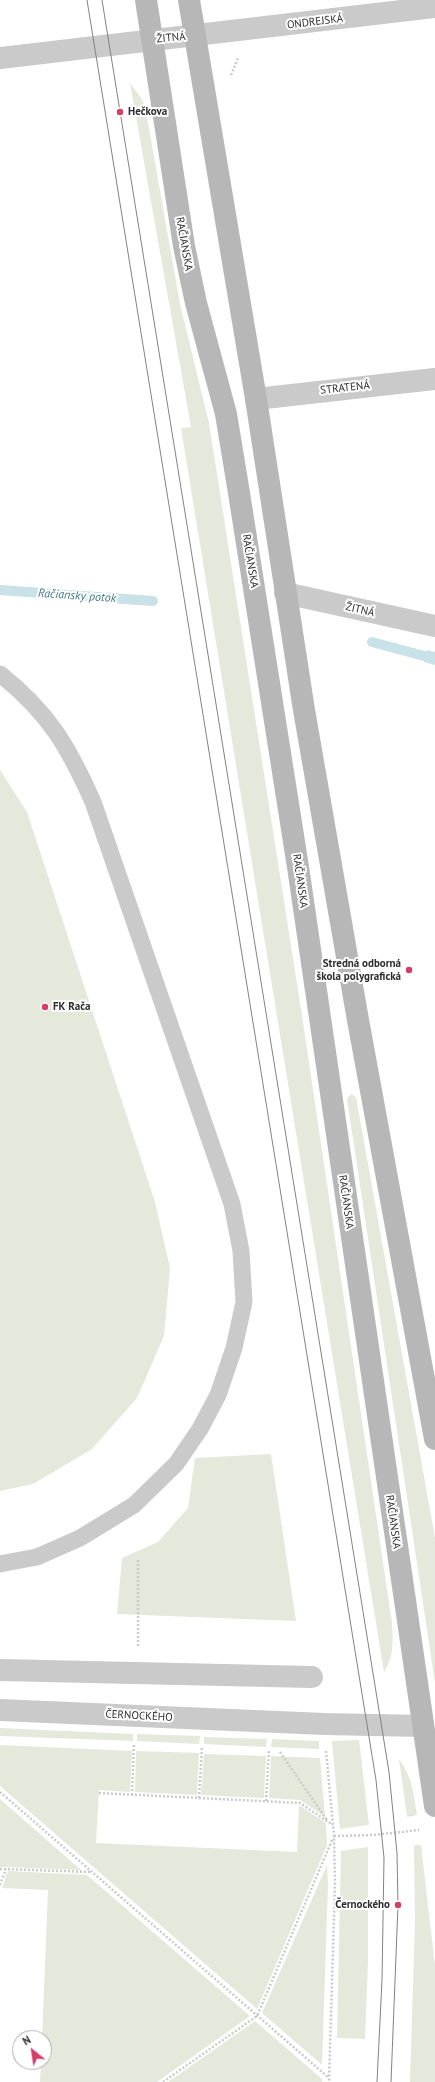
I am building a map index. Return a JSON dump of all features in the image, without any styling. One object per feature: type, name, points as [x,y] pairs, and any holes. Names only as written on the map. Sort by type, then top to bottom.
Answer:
[{"type":"main road","name":"ŽITNÁ","points":[[146,0],[152,40]]},
{"type":"main road","name":"ŽITNÁ","points":[[189,0],[195,36]]},
{"type":"main road","points":[[195,36],[256,399],[285,593],[356,1012],[435,1439]]},
{"type":"main road","name":"RAČIANSKA","points":[[152,40],[187,260],[226,414],[240,493],[429,1726],[435,1806]]},
{"type":"street","name":"ONDREJSKÁ","points":[[195,36],[435,7]]},
{"type":"street","name":"ŽITNÁ","points":[[152,40],[195,36]]},
{"type":"street","points":[[0,58],[152,40]]},
{"type":"street","name":"STRATENÁ","points":[[256,399],[435,379]]},
{"type":"street","name":"ŽITNÁ","points":[[285,593],[435,626]]},
{"type":"street","points":[[0,1670],[312,1677]]},
{"type":"street","name":"ČERNOCKÉHO","points":[[0,1710],[316,1724],[429,1726]]},
{"type":"lane","points":[[0,674],[37,707],[59,733],[78,768],[93,802],[232,1204],[241,1251],[244,1302],[234,1348],[218,1395],[200,1429],[176,1464],[134,1505],[80,1538],[37,1557],[0,1564]]},
{"type":"path","points":[[138,1560],[138,1673]]},
{"type":"path","points":[[132,1795],[135,1740]]},
{"type":"path","points":[[199,1798],[202,1743]]},
{"type":"path","points":[[266,1801],[269,1745]]},
{"type":"path","points":[[280,1752],[329,1822]]},
{"type":"path","points":[[327,1754],[334,1836],[335,1884],[329,2082]]},
{"type":"path","points":[[0,1792],[329,2078]]},
{"type":"path","points":[[99,1793],[300,1803],[333,1825]]},
{"type":"path","points":[[334,1836],[373,1835],[422,1829]]},
{"type":"path","points":[[163,2082],[257,2016],[334,1836]]},
{"type":"path","points":[[0,1869],[92,1872]]},
{"type":"path","points":[[0,1885],[6,1869]]},
{"type":"shaded area","points":[[130,83],[145,106],[180,304],[209,423],[303,1022],[392,1623],[393,1643],[390,1661],[384,1672],[181,428],[191,427]]},
{"type":"shaded area","name":"FK Rača","points":[[0,770],[27,812],[155,1202],[170,1268],[164,1336],[137,1398],[92,1449],[33,1484],[0,1491]]},
{"type":"shaded area","points":[[351,1094],[356,1097],[435,1538],[435,1683],[347,1099]]},
{"type":"shaded area","points":[[271,1454],[296,1621],[117,1614],[122,1558],[158,1542],[188,1508],[195,1458]]},
{"type":"shaded area","points":[[0,1728],[133,1734],[133,1741],[0,1736]]},
{"type":"shaded area","points":[[137,1734],[200,1736],[199,1744],[137,1741]]},
{"type":"shaded area","points":[[204,1737],[267,1739],[266,1747],[204,1744]]},
{"type":"shaded area","points":[[272,1739],[319,1741],[319,1749],[271,1747]]},
{"type":"shaded area","points":[[359,1740],[369,1825],[340,1829],[332,1741]]},
{"type":"shaded area","points":[[0,1745],[132,1751],[130,1792],[99,1790],[96,1843],[297,1852],[299,1805],[326,1823],[327,1845],[257,2009],[0,1786]]},
{"type":"shaded area","points":[[136,1751],[199,1753],[197,1795],[135,1792]]},
{"type":"shaded area","points":[[204,1754],[266,1756],[264,1798],[201,1795]]},
{"type":"shaded area","points":[[271,1756],[320,1758],[325,1817],[300,1800],[269,1798]]},
{"type":"shaded area","points":[[399,1759],[410,1779],[417,1815],[407,1817]]},
{"type":"shaded area","points":[[0,1799],[81,1870],[0,1867]]},
{"type":"shaded area","points":[[414,1845],[421,1845],[435,1966],[435,2082],[410,2082],[415,1920]]},
{"type":"shaded area","points":[[368,1847],[368,1962],[365,2039],[337,2038],[341,1851]]},
{"type":"shaded area","points":[[327,1865],[328,1885],[322,2065],[262,2013]]},
{"type":"shaded area","points":[[8,1871],[87,1875],[250,2016],[157,2082],[40,2082],[41,2070],[52,2070],[52,2030],[42,2030],[48,1890],[2,1888]]},
{"type":"shaded area","points":[[255,2021],[322,2079],[322,2082],[168,2082]]},
{"type":"water","points":[[427,650],[435,652],[435,665],[424,662]]},
{"type":"waterway","name":"Račiansky potok","points":[[0,590],[153,601]]},
{"type":"waterway","name":"Račiansky potok","points":[[372,642],[435,659]]},
{"type":"tram line","points":[[87,0],[376,1780],[384,1858],[382,1980],[377,2082]]},
{"type":"tram line","points":[[102,0],[389,1772],[397,1853],[398,1905],[391,2082]]},
{"type":"place","name":"Hečkova","points":[[120,112]]},
{"type":"place","name":"Stredná odborná škola polygrafická","points":[[409,970]]},
{"type":"place","name":"FK Rača","points":[[45,1007]]},
{"type":"place","name":"Černockého","points":[[398,1905]]}]
